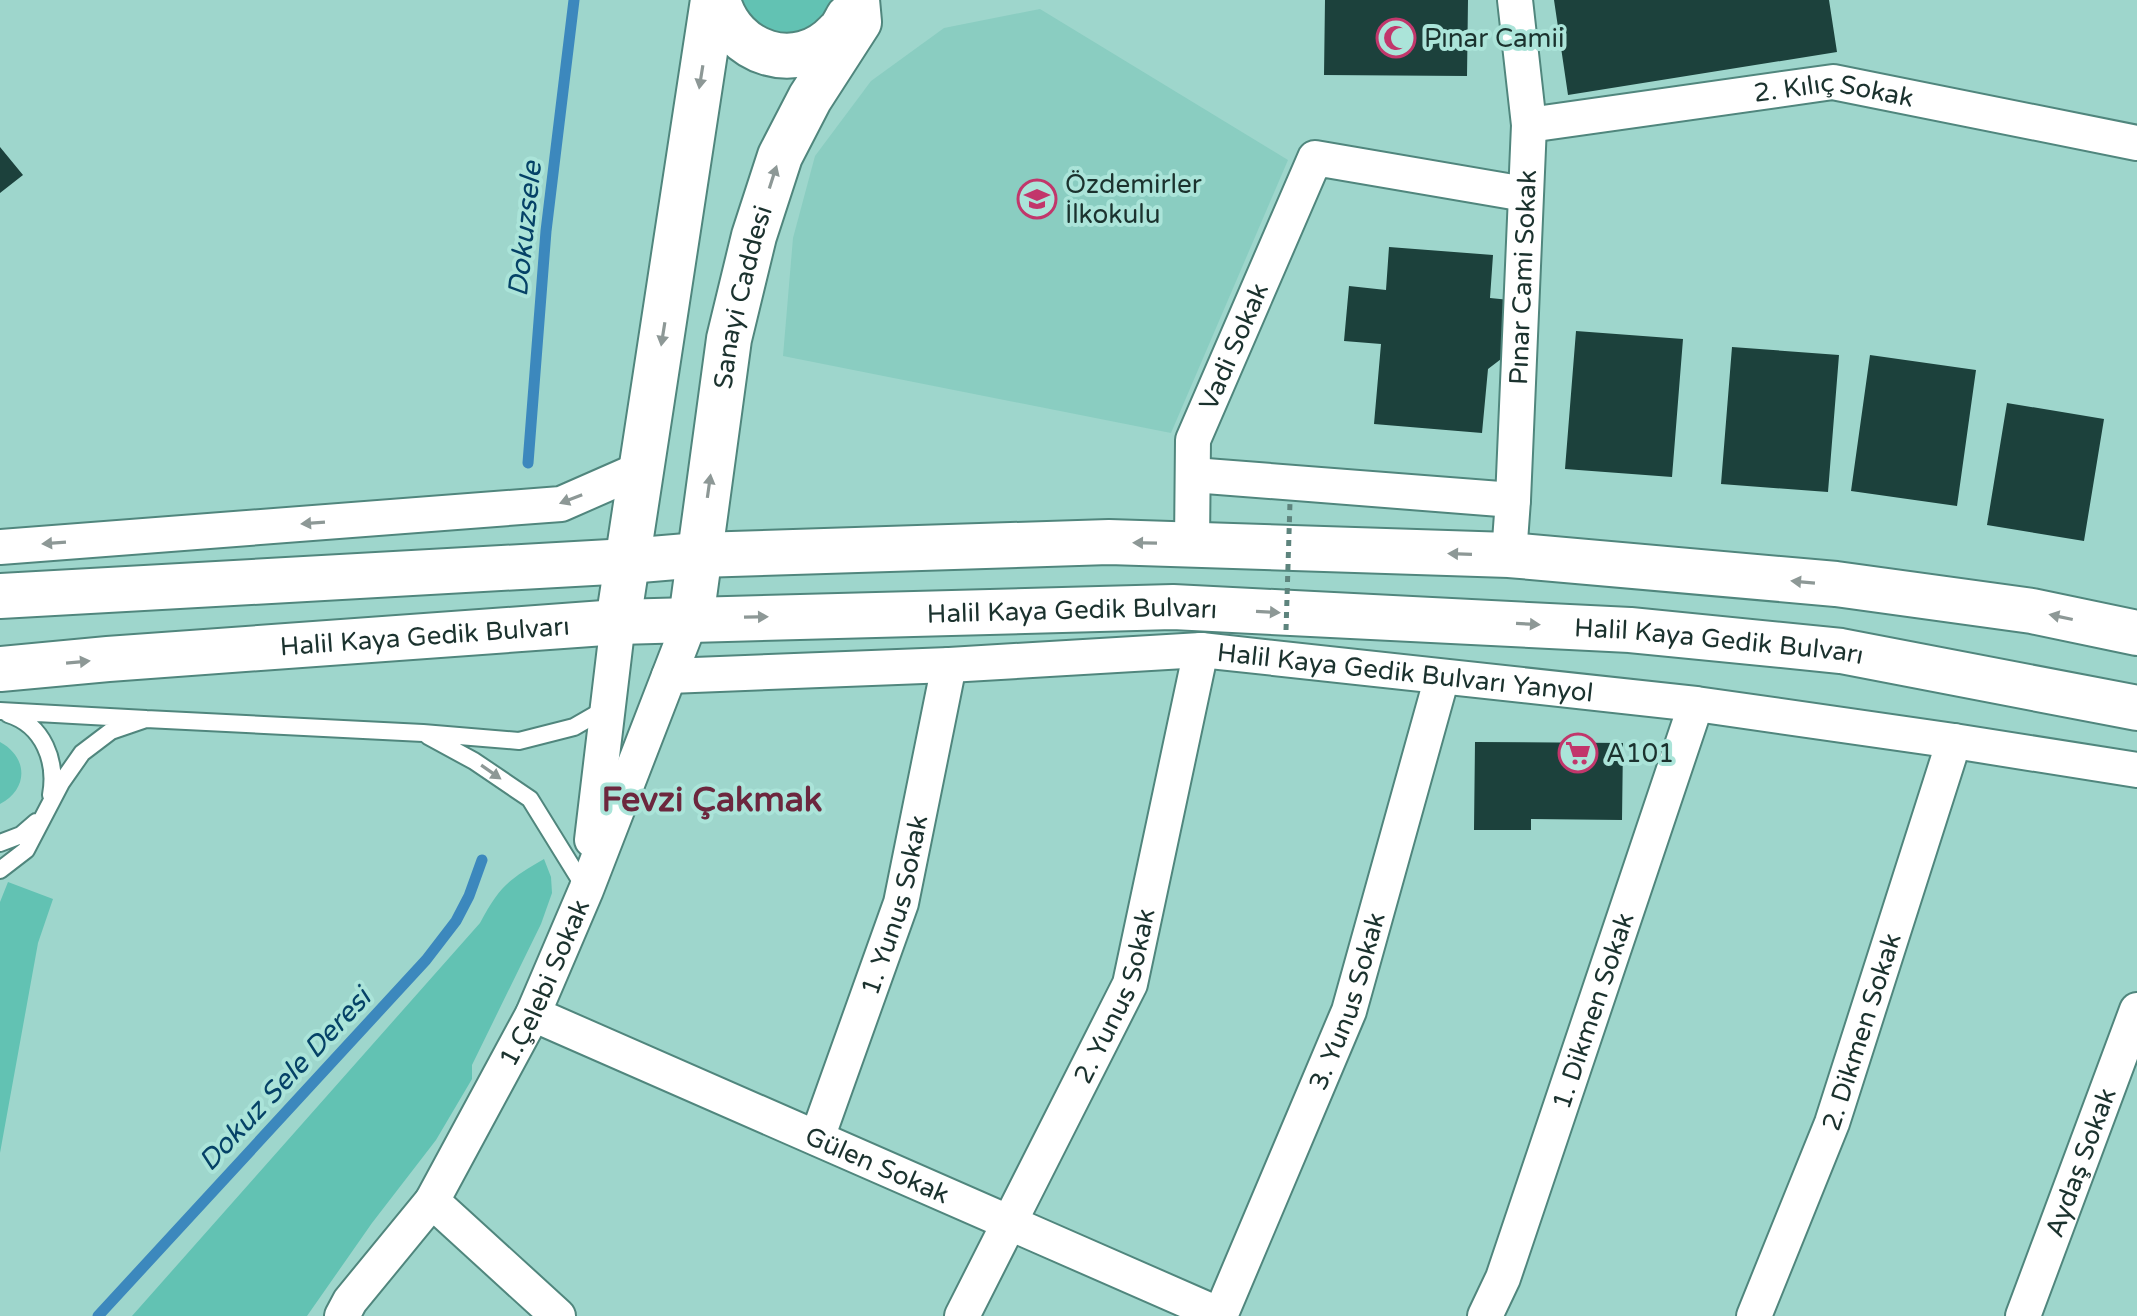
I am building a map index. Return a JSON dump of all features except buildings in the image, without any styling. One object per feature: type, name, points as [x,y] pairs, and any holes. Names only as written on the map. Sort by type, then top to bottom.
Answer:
[{"type":"main road","points":[[715,0],[730,28],[742,41],[757,50],[792,56],[825,44],[838,32],[856,0]]},
{"type":"main road","points":[[618,622],[715,0]]},
{"type":"main road","name":"Sanayi Caddesi","points":[[691,619],[729,339],[754,236],[780,156],[810,98],[859,22],[856,0]]},
{"type":"main road","points":[[0,596],[699,555],[1109,542],[1509,555],[1836,584],[2032,611],[2137,633]]},
{"type":"main road","name":"Halil Kaya Gedik Bulvarı","points":[[0,669],[618,622],[1173,607],[1630,630],[1841,651],[2137,708]]},
{"type":"street","name":"Pınar Cami Sokak","points":[[1509,555],[1529,125],[1515,0]]},
{"type":"street","name":"2. Kılıç Sokak","points":[[1529,125],[1833,82],[2137,143]]},
{"type":"street","name":"Vadi Sokak","points":[[1192,544],[1193,440],[1315,158],[1525,194]]},
{"type":"street","points":[[0,547],[561,504],[643,468]]},
{"type":"street","points":[[1193,475],[1513,500]]},
{"type":"street","points":[[0,587],[0,596]]},
{"type":"street","name":"1.Çelebi Sokak","points":[[342,1316],[350,1301],[432,1201],[533,1014],[586,890],[691,619]]},
{"type":"street","points":[[586,890],[618,622]]},
{"type":"street","name":"Halil Kaya Gedik Bulvarı Yanyol","points":[[669,676],[949,665],[1201,650],[1696,704],[2137,770]]},
{"type":"street","name":"2. Yunus Sokak","points":[[962,1316],[1130,984],[1201,650]]},
{"type":"street","name":"1. Yunus Sokak","points":[[817,1138],[901,903],[949,665]]},
{"type":"street","name":"3. Yunus Sokak","points":[[1220,1315],[1349,1011],[1442,677]]},
{"type":"street","name":"1. Dikmen Sokak","points":[[1485,1316],[1508,1263],[1696,704]]},
{"type":"street","name":"2. Dikmen Sokak","points":[[1754,1316],[1832,1123],[1954,741]]},
{"type":"street","name":"Gülen Sokak","points":[[533,1014],[1220,1315]]},
{"type":"street","name":"Aydaş Sokak","points":[[2023,1316],[2135,1022]]},
{"type":"street","points":[[432,1201],[558,1316]]},
{"type":"lane","points":[[0,712],[423,733],[519,741],[574,727],[607,708]]},
{"type":"lane","points":[[0,712],[31,727],[43,740],[54,775],[45,811],[34,825],[21,835],[0,843]]},
{"type":"lane","points":[[0,870],[26,850],[61,783],[82,753],[111,731],[146,719]]},
{"type":"lane","points":[[423,733],[474,761],[530,799],[586,890]]},
{"type":"path","points":[[1286,630],[1290,502]]},
{"type":"shaded area","points":[[736,0],[837,0],[828,25],[769,42]]},
{"type":"shaded area","name":"Özdemirler İlkokulu","points":[[1040,9],[1288,160],[1171,433],[783,356],[793,238],[815,156],[871,81],[944,28]]},
{"type":"shaded area","points":[[0,742],[16,756],[21,773],[16,790],[0,804]]},
{"type":"shaded area","points":[[544,859],[551,877],[552,893],[541,924],[472,1065],[472,1079],[436,1140],[372,1223],[307,1316],[132,1316],[480,923],[500,892],[513,879]]},
{"type":"shaded area","points":[[8,882],[53,899],[38,943],[0,1153],[0,902]]},
{"type":"waterway","name":"Dokuzsele","points":[[528,463],[546,231],[574,0]]},
{"type":"waterway","name":"Dokuz Sele Deresi","points":[[98,1316],[426,960],[456,921],[482,860]]},
{"type":"place","name":"Pınar Camii","points":[[1396,38]]},
{"type":"place","name":"Özdemirler İlkokulu","points":[[1037,199]]},
{"type":"place","name":"A101","points":[[1578,753]]},
{"type":"district","name":"Fevzi Çakmak","points":[[712,799]]}]
